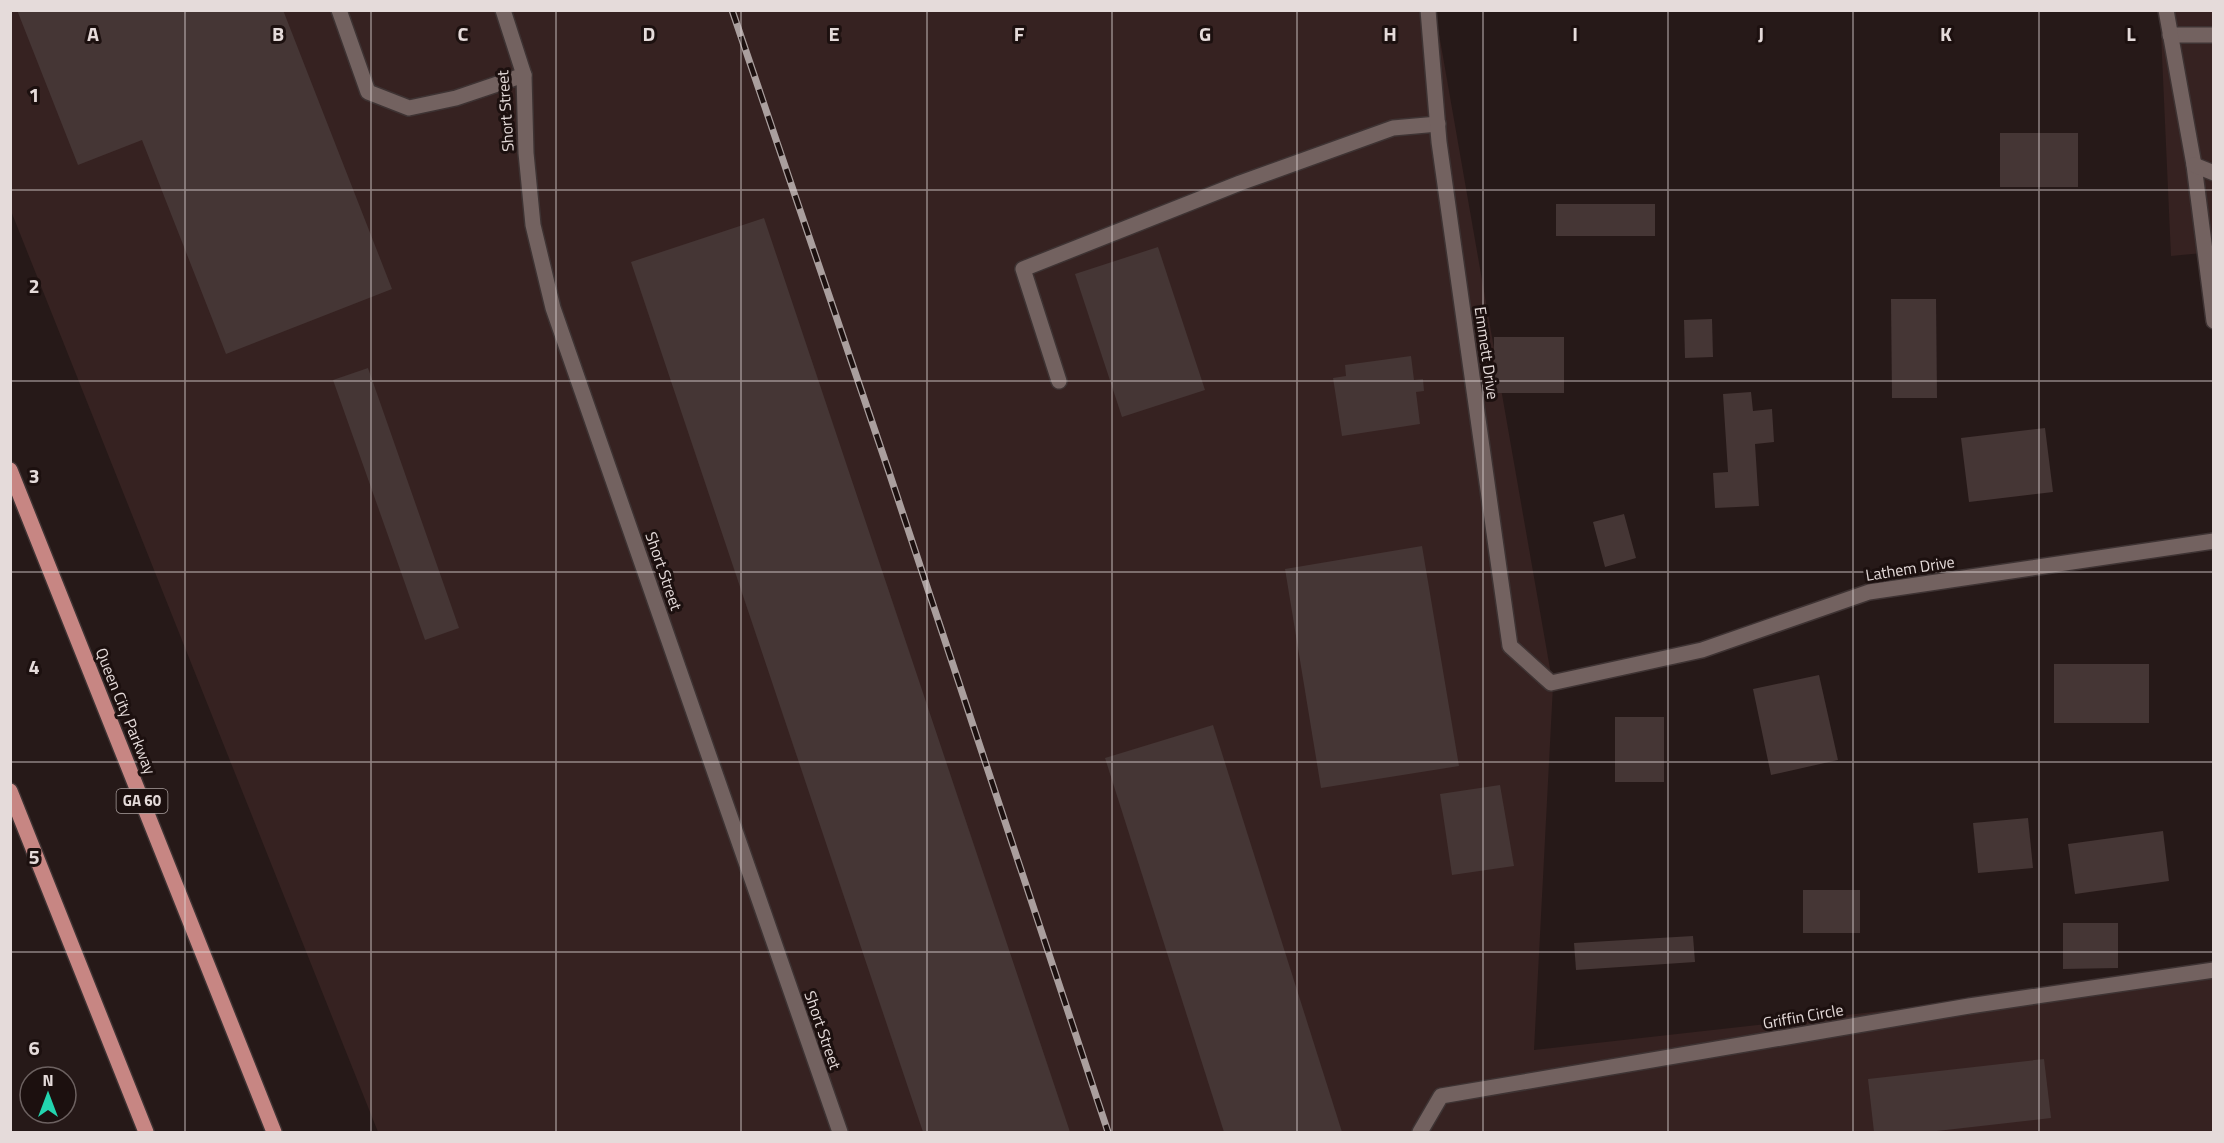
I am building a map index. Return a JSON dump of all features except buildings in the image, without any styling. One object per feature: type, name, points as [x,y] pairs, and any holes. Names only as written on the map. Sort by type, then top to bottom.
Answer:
[{"type":"main road","name":"Queen City Parkway","points":[[10,470],[274,1132]]},
{"type":"main road","points":[[10,791],[146,1132]]},
{"type":"street","points":[[339,10],[368,92],[409,108],[456,98],[524,75]]},
{"type":"street","name":"Short Street","points":[[503,10],[524,75],[526,153],[532,225],[554,308],[840,1132]]},
{"type":"street","name":"Emmett Drive","points":[[1428,10],[1438,124],[1510,646],[1551,682]]},
{"type":"street","points":[[2166,10],[2194,165],[2214,321]]},
{"type":"street","points":[[2170,35],[2214,35]]},
{"type":"street","points":[[1059,381],[1023,269],[1240,183],[1393,128],[1438,124]]},
{"type":"street","points":[[2194,165],[2214,173]]},
{"type":"street","name":"Lathem Drive","points":[[1551,682],[1702,650],[1869,592],[2214,541]]},
{"type":"street","name":"Griffin Circle","points":[[1420,1132],[1441,1096],[1969,1006],[2214,970]]},
{"type":"shaded area","points":[[11,11],[1435,11],[1553,686],[1534,1050],[2213,974],[2213,1132],[378,1132],[11,211]]},
{"type":"shaded area","points":[[2160,11],[2213,11],[2213,252],[2171,256]]},
{"type":"railway","points":[[732,10],[889,472],[1108,1132]]}]
